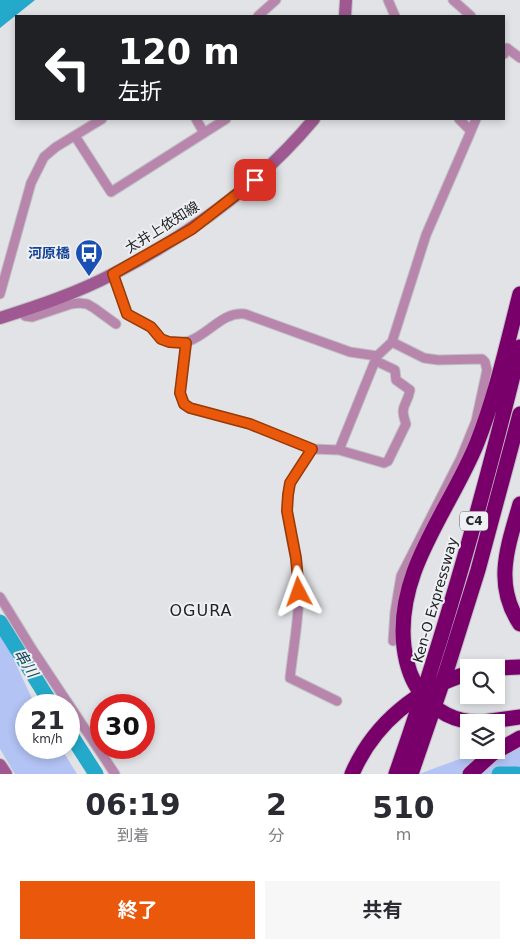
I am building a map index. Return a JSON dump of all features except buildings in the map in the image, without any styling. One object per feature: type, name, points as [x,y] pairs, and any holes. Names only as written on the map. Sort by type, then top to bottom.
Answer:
[{"type":"highway","points":[[460,720],[447,715],[432,705],[418,688],[409,670],[404,653],[404,612],[410,582],[420,557],[466,467],[482,428],[499,378],[520,294]]},
{"type":"highway","name":"Ken-O Expressway","points":[[411,774],[520,347]]},
{"type":"highway","name":"Ken-O Expressway","points":[[396,774],[430,696],[478,570],[520,414]]},
{"type":"highway","points":[[520,504],[509,544],[504,573],[508,599],[520,624]]},
{"type":"highway","points":[[505,668],[520,667]]},
{"type":"highway","points":[[352,774],[371,739],[398,710],[434,686],[460,676]]},
{"type":"highway","points":[[505,719],[520,717]]},
{"type":"highway","points":[[470,774],[492,754],[520,738]]},
{"type":"main road","points":[[345,15],[346,0]]},
{"type":"main road","name":"太井上依知線","points":[[0,318],[64,296],[113,274],[192,229],[270,168],[313,120]]},
{"type":"main road","points":[[0,765],[6,774]]},
{"type":"street","points":[[259,15],[276,0]]},
{"type":"street","points":[[388,0],[395,15]]},
{"type":"street","points":[[453,0],[470,15]]},
{"type":"street","points":[[505,49],[520,58]]},
{"type":"street","points":[[0,294],[31,183],[44,157],[56,147],[100,120]]},
{"type":"street","points":[[197,120],[204,133]]},
{"type":"street","points":[[75,136],[111,192],[224,120]]},
{"type":"street","points":[[460,120],[471,131]]},
{"type":"street","points":[[339,450],[376,358],[392,342],[426,235],[476,120]]},
{"type":"street","points":[[113,274],[127,314],[151,327],[161,339],[169,342],[186,343],[210,330],[229,315],[236,313],[244,314],[350,352],[376,358],[395,370],[396,380],[410,390],[409,396],[402,407],[406,424],[388,461],[384,463],[339,450],[312,449],[250,424],[190,408],[184,404],[180,393],[186,343]]},
{"type":"street","points":[[21,312],[25,316],[32,317],[71,304],[86,304],[116,324]]},
{"type":"street","points":[[392,342],[424,358],[438,360],[482,360],[485,362],[487,370],[476,421],[461,458],[401,576],[395,612],[394,641]]},
{"type":"street","points":[[312,449],[290,483],[288,495],[287,511],[296,558],[299,592],[290,678],[337,701]]},
{"type":"street","points":[[0,597],[115,774]]},
{"type":"shaded area","points":[[0,0],[35,0],[15,15],[0,28]]},
{"type":"shaded area","points":[[0,630],[30,694],[15,694],[15,759],[68,759],[77,774],[15,774],[0,749]]},
{"type":"shaded area","points":[[520,741],[520,774],[419,774],[460,759],[505,759],[505,745]]},
{"type":"waterway","name":"串川","points":[[0,622],[45,694]]},
{"type":"waterway","name":"串川","points":[[80,749],[96,774]]},
{"type":"waterway","name":"串川","points":[[499,774],[517,774]]},
{"type":"place","name":"河原橋","points":[[89,277]]},
{"type":"district","name":"OGURA","points":[[201,610]]},
{"type":"route","points":[[255,180],[192,229],[113,274],[127,314],[151,327],[161,339],[169,342],[186,343],[180,393],[184,404],[190,408],[250,424],[312,449],[290,483],[288,495],[287,511],[296,558],[299,592]]}]
